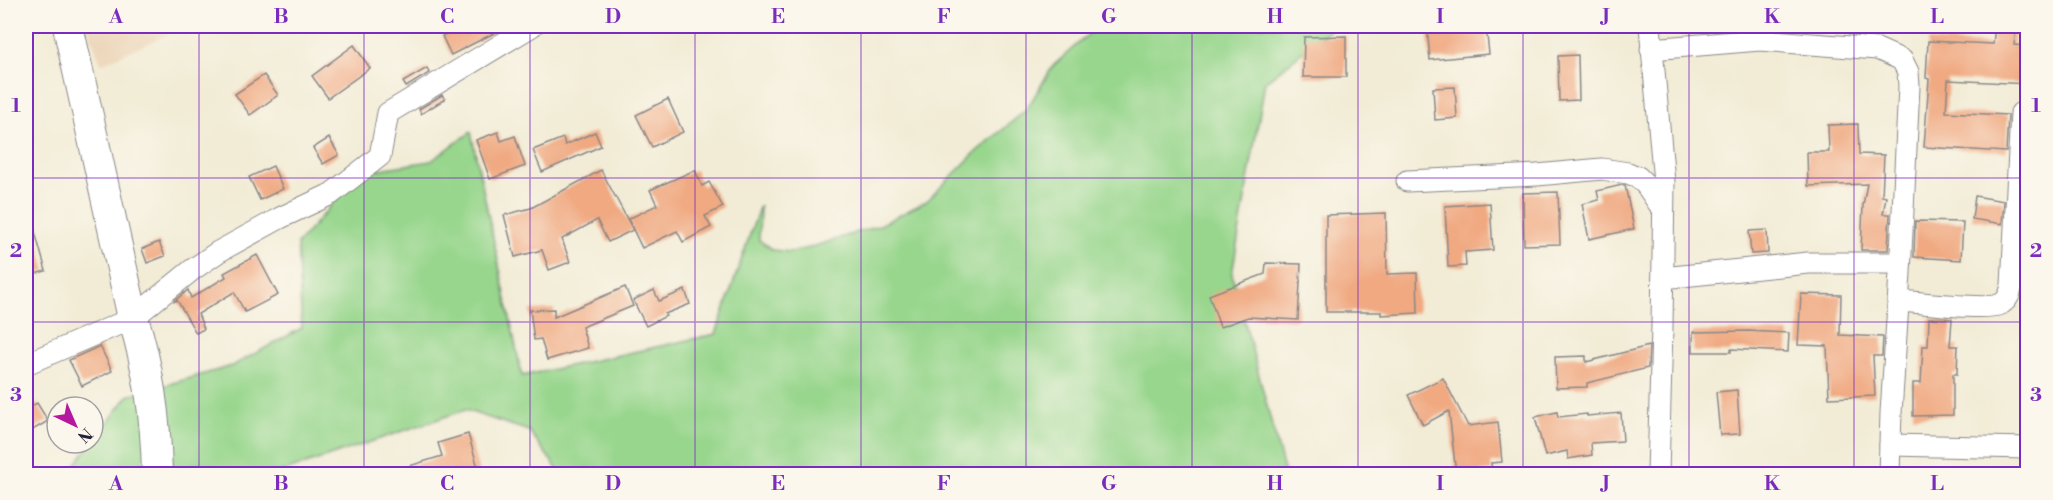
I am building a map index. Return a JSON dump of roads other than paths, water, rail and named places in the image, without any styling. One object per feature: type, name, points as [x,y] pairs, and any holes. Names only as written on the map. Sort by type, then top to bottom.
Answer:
[{"type":"street","points":[[68,26],[133,318],[142,345],[158,474]]},
{"type":"street","points":[[26,364],[133,318],[218,252],[279,218],[331,194],[380,156],[388,113],[532,26]]},
{"type":"street","points":[[1650,26],[1664,182],[1658,474]]},
{"type":"street","points":[[1651,49],[1760,40],[1869,48],[1892,54],[1902,60],[1908,72],[1909,86],[1889,474]]},
{"type":"street","points":[[1898,301],[1982,307],[1999,305],[2010,296],[2021,113]]},
{"type":"street","points":[[1407,181],[1537,175],[1602,169],[1638,177],[1647,185],[1663,210]]},
{"type":"street","points":[[1663,278],[1808,263],[1900,263]]},
{"type":"street","points":[[1890,445],[2028,448]]}]
